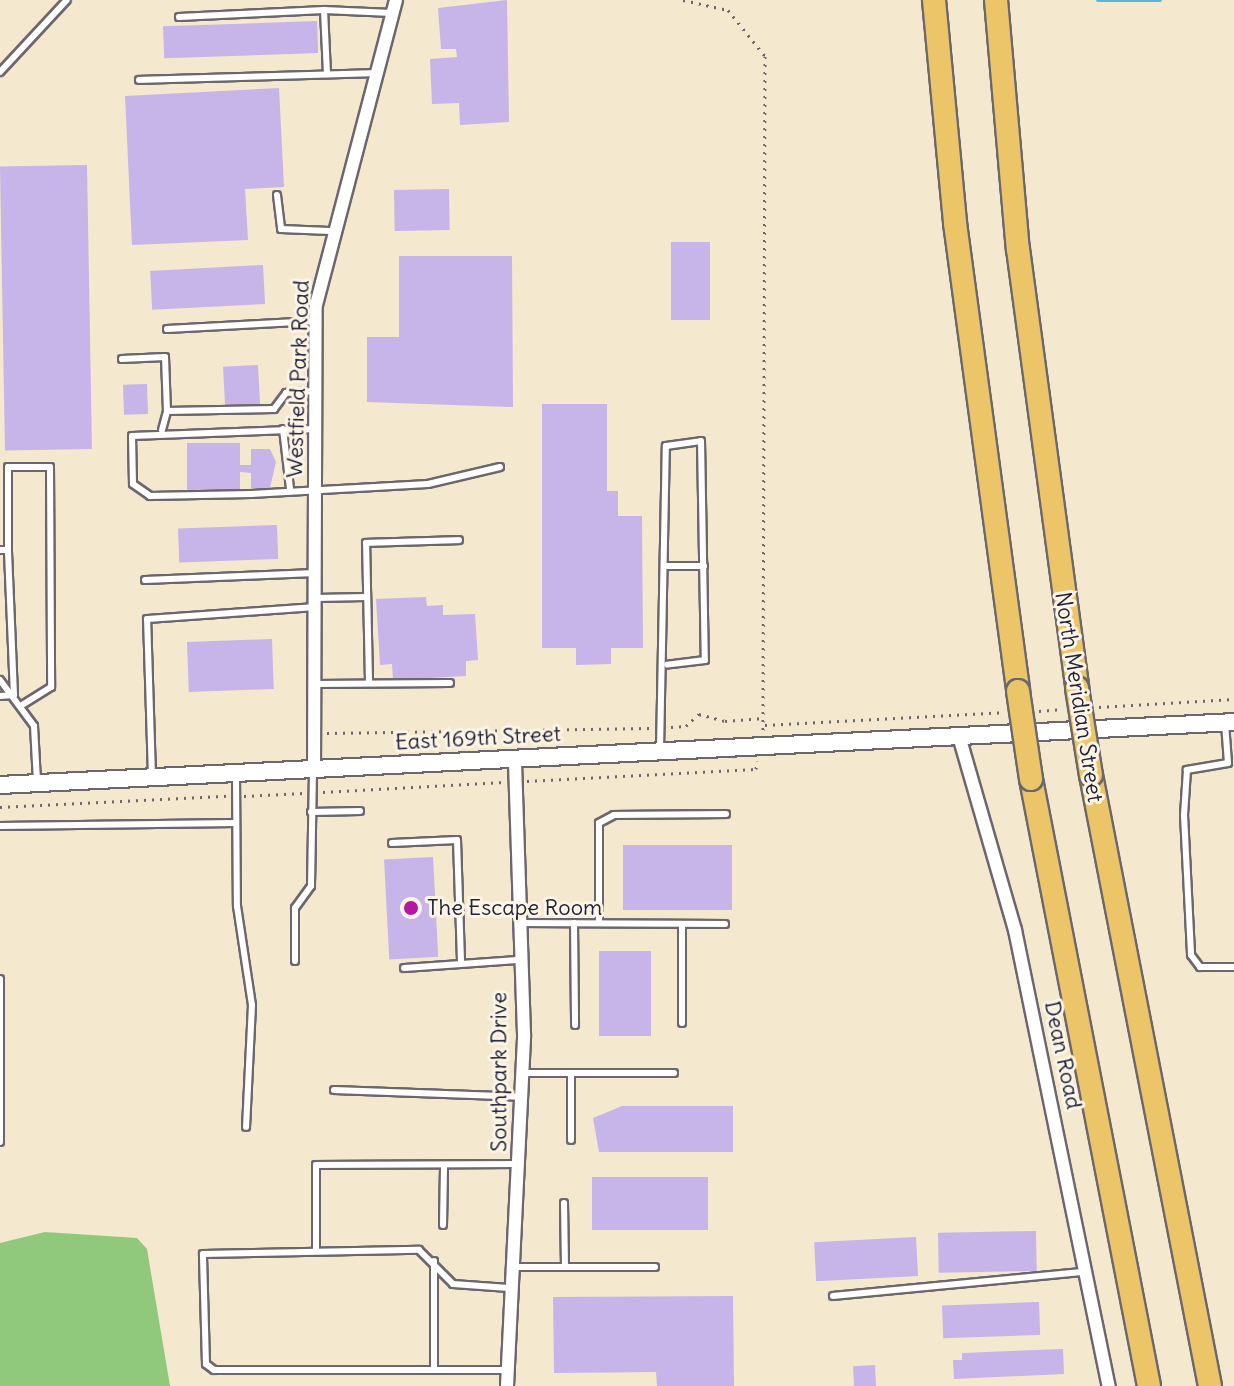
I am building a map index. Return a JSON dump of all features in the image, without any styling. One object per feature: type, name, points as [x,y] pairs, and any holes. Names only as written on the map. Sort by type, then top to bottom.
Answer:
[{"type":"highway","points":[[934,0],[957,239],[1018,705],[1149,1386]]},
{"type":"highway","name":"North Meridian Street","points":[[996,0],[1020,265],[1079,702],[1210,1386]]},
{"type":"street","name":"Westfield Park Road","points":[[314,769],[315,321],[330,231],[394,6]]},
{"type":"street","name":"East 169th Street","points":[[0,785],[1230,722]]},
{"type":"street","name":"Dean Road","points":[[959,736],[1005,884],[1109,1386]]},
{"type":"street","name":"Southpark Drive","points":[[507,1386],[509,1288],[522,1073],[515,758]]},
{"type":"lane","points":[[0,72],[67,0]]},
{"type":"lane","points":[[179,17],[394,6]]},
{"type":"lane","points":[[324,10],[327,73]]},
{"type":"lane","points":[[139,80],[376,73]]},
{"type":"lane","points":[[277,195],[281,229],[330,231]]},
{"type":"lane","points":[[167,329],[315,321]]},
{"type":"lane","points":[[122,359],[165,357],[167,411],[162,430]]},
{"type":"lane","points":[[167,411],[274,409],[286,393],[315,391]]},
{"type":"lane","points":[[283,429],[290,489]]},
{"type":"lane","points":[[315,429],[162,430],[132,436],[133,484],[150,496],[428,484],[500,467]]},
{"type":"lane","points":[[660,750],[667,665],[666,446],[701,441],[705,660],[667,665]]},
{"type":"lane","points":[[14,695],[4,550],[8,467],[50,467],[51,687],[21,706]]},
{"type":"lane","points":[[369,682],[366,543],[459,540]]},
{"type":"lane","points":[[667,566],[704,566]]},
{"type":"lane","points":[[145,580],[315,573]]},
{"type":"lane","points":[[152,776],[147,619],[366,597]]},
{"type":"lane","points":[[0,680],[34,726],[37,782]]},
{"type":"lane","points":[[315,684],[450,683]]},
{"type":"lane","points":[[0,696],[14,695]]},
{"type":"lane","points":[[1230,722],[1231,763],[1187,770],[1184,815],[1191,955],[1200,967],[1234,967]]},
{"type":"lane","points":[[295,961],[295,908],[311,886],[311,792],[314,769]]},
{"type":"lane","points":[[236,773],[237,906],[252,1005],[246,1127]]},
{"type":"lane","points":[[311,812],[360,811]]},
{"type":"lane","points":[[599,923],[599,823],[614,815],[726,814]]},
{"type":"lane","points":[[0,826],[236,823]]},
{"type":"lane","points":[[392,843],[457,840],[461,961]]},
{"type":"lane","points":[[517,923],[725,924]]},
{"type":"lane","points":[[574,923],[575,1025]]},
{"type":"lane","points":[[682,924],[682,1023]]},
{"type":"lane","points":[[404,968],[461,961],[518,960]]},
{"type":"lane","points":[[0,979],[0,1142]]},
{"type":"lane","points":[[522,1073],[674,1073]]},
{"type":"lane","points":[[571,1073],[571,1140]]},
{"type":"lane","points":[[334,1090],[521,1097]]},
{"type":"lane","points":[[316,1249],[316,1165],[518,1164]]},
{"type":"lane","points":[[443,1225],[444,1165]]},
{"type":"lane","points":[[564,1203],[565,1267]]},
{"type":"lane","points":[[507,1370],[214,1370],[206,1364],[203,1254],[316,1249],[419,1250],[434,1261],[453,1284],[509,1288]]},
{"type":"lane","points":[[434,1261],[434,1370]]},
{"type":"lane","points":[[511,1266],[655,1267]]},
{"type":"lane","points":[[833,1296],[1060,1280],[1087,1271]]},
{"type":"path","points":[[683,0],[728,10],[765,56],[764,725],[759,746]]},
{"type":"path","points":[[764,725],[1018,705],[1234,699]]},
{"type":"path","points":[[314,733],[540,732]]},
{"type":"path","points":[[0,807],[756,769]]},
{"type":"green space","points":[[45,1232],[137,1238],[147,1249],[170,1386],[0,1386],[0,1243]]},
{"type":"building","points":[[507,0],[509,122],[460,125],[459,103],[432,104],[430,59],[457,57],[456,49],[441,49],[438,8]]},
{"type":"building","points":[[317,21],[318,53],[164,58],[163,26]]},
{"type":"building","points":[[279,88],[284,187],[245,189],[248,240],[132,245],[125,96]]},
{"type":"building","points":[[87,165],[92,449],[5,450],[0,167]]},
{"type":"building","points":[[449,189],[450,230],[395,231],[394,190]]},
{"type":"building","points":[[671,242],[710,242],[710,320],[671,320]]},
{"type":"building","points":[[399,256],[512,256],[513,407],[367,402],[367,337],[399,337]]},
{"type":"building","points":[[263,265],[265,304],[152,310],[150,271]]},
{"type":"building","points":[[258,365],[260,405],[225,407],[223,367]]},
{"type":"building","points":[[147,384],[148,414],[124,415],[123,385]]},
{"type":"building","points":[[542,404],[607,404],[607,491],[618,491],[618,516],[642,516],[643,648],[611,648],[611,664],[576,665],[576,648],[542,648]]},
{"type":"building","points":[[187,443],[240,443],[240,465],[251,465],[251,449],[270,449],[276,462],[270,488],[251,488],[251,473],[240,472],[240,493],[187,493]]},
{"type":"building","points":[[277,525],[278,559],[179,562],[178,528]]},
{"type":"building","points":[[426,597],[427,606],[443,605],[443,615],[475,614],[478,660],[466,661],[466,676],[393,680],[392,664],[380,665],[376,599]]},
{"type":"building","points":[[272,639],[274,689],[189,692],[187,642]]},
{"type":"building","points":[[623,845],[732,845],[732,910],[623,910]]},
{"type":"building","name":"The Escape Room","points":[[433,857],[438,957],[389,959],[384,860]]},
{"type":"building","points":[[599,951],[651,951],[651,1036],[599,1036]]},
{"type":"building","points":[[622,1106],[733,1106],[733,1152],[599,1152],[593,1118]]},
{"type":"building","points":[[592,1177],[708,1177],[708,1230],[592,1230]]},
{"type":"building","points":[[1036,1231],[1037,1271],[939,1273],[938,1233]]},
{"type":"building","points":[[916,1237],[918,1276],[816,1281],[814,1242]]},
{"type":"building","points":[[733,1296],[734,1386],[657,1386],[656,1372],[554,1373],[553,1297]]},
{"type":"building","points":[[1039,1302],[1040,1335],[943,1338],[942,1305]]},
{"type":"building","points":[[1063,1349],[1064,1374],[954,1379],[953,1360],[962,1360],[962,1353]]},
{"type":"building","points":[[875,1365],[876,1386],[854,1386],[853,1366]]},
{"type":"waterway","points":[[1098,0],[1160,0]]},
{"type":"place","name":"The Escape Room","points":[[411,908]]}]
